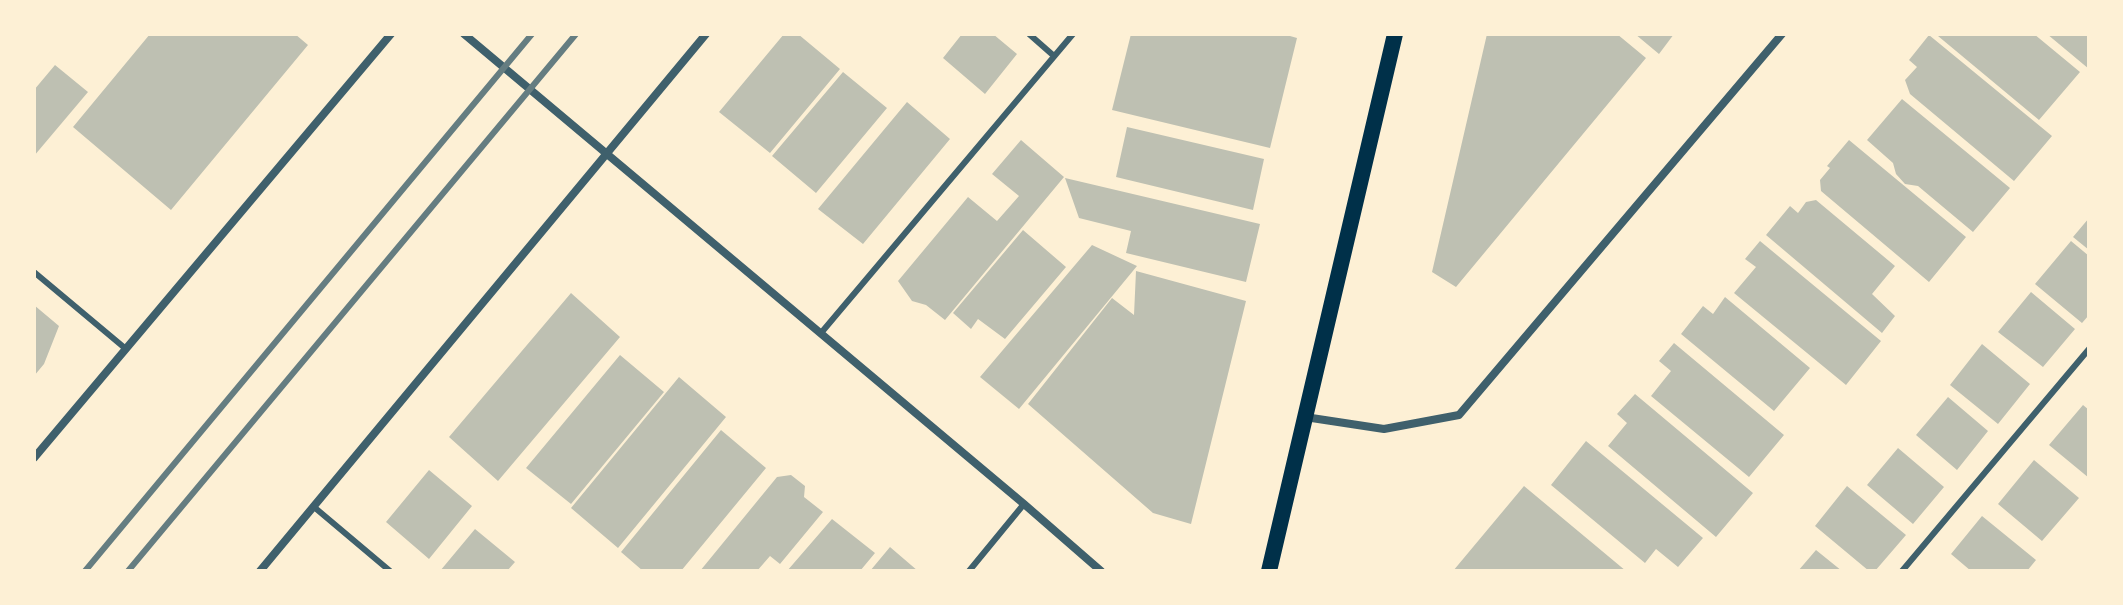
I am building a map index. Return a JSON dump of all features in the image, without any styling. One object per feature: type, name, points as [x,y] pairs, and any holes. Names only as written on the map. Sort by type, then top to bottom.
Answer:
[{"type":"main road","points":[[1269,571],[1395,34]]},
{"type":"street","points":[[34,458],[391,34]]},
{"type":"street","points":[[464,34],[1101,571]]},
{"type":"street","points":[[260,571],[706,34]]},
{"type":"street","points":[[1304,417],[1384,429],[1459,415],[1782,34]]},
{"type":"lane","points":[[1029,34],[1054,56]]},
{"type":"lane","points":[[821,333],[1073,34]]},
{"type":"lane","points":[[34,272],[126,349]]},
{"type":"lane","points":[[1902,571],[2089,349]]},
{"type":"lane","points":[[969,571],[1024,504]]},
{"type":"lane","points":[[314,507],[390,571]]},
{"type":"building","points":[[150,34],[295,34],[308,45],[171,210],[73,127]]},
{"type":"building","points":[[784,34],[798,34],[840,69],[770,153],[719,112]]},
{"type":"building","points":[[962,34],[993,34],[1017,54],[985,94],[943,58]]},
{"type":"building","points":[[1131,34],[1283,34],[1297,38],[1270,148],[1112,110]]},
{"type":"building","points":[[1487,34],[1617,34],[1646,58],[1456,287],[1432,272]]},
{"type":"building","points":[[1635,34],[1674,34],[1659,54]]},
{"type":"building","points":[[2034,34],[2080,72],[2039,120],[1938,36]]},
{"type":"building","points":[[2047,34],[2089,34],[2089,69]]},
{"type":"building","points":[[1929,35],[2052,136],[2014,181],[1910,94],[1905,80],[1917,67],[1909,60]]},
{"type":"building","points":[[55,65],[88,92],[34,156],[34,90]]},
{"type":"building","points":[[843,72],[887,108],[816,193],[772,156]]},
{"type":"building","points":[[1902,99],[2010,188],[1973,232],[1918,186],[1905,184],[1896,174],[1893,163],[1867,140]]},
{"type":"building","points":[[907,102],[950,139],[863,244],[818,209]]},
{"type":"building","points":[[1127,127],[1264,159],[1253,210],[1116,177]]},
{"type":"building","points":[[1021,140],[1064,177],[945,320],[926,305],[912,301],[898,281],[968,197],[997,221],[1019,196],[992,174]]},
{"type":"building","points":[[1849,140],[1966,237],[1929,282],[1821,191],[1820,180],[1830,168],[1827,166]]},
{"type":"building","points":[[1065,178],[1260,224],[1246,282],[1126,253],[1131,231],[1079,218]]},
{"type":"building","points":[[1816,200],[1895,266],[1872,294],[1895,316],[1882,333],[1766,235],[1790,206],[1798,213],[1806,202]]},
{"type":"building","points":[[2089,218],[2089,250],[2073,237]]},
{"type":"building","points":[[1023,230],[1066,267],[1005,339],[978,319],[971,329],[953,313]]},
{"type":"building","points":[[1760,241],[1881,341],[1846,385],[1734,293],[1756,267],[1745,259]]},
{"type":"building","points":[[2071,241],[2089,256],[2089,315],[2082,323],[2035,284]]},
{"type":"building","points":[[1092,245],[1137,266],[1019,409],[980,377]]},
{"type":"building","points":[[1136,271],[1246,301],[1191,524],[1153,513],[1028,404],[1112,298],[1134,315]]},
{"type":"building","points":[[2031,292],[2075,329],[2043,367],[1998,332]]},
{"type":"building","points":[[571,293],[620,337],[498,481],[449,437]]},
{"type":"building","points":[[1725,297],[1810,368],[1774,411],[1681,334],[1703,306],[1713,314]]},
{"type":"building","points":[[34,305],[59,326],[44,364],[34,376]]},
{"type":"building","points":[[1674,343],[1784,435],[1749,477],[1651,396],[1671,371],[1659,361]]},
{"type":"building","points":[[1982,344],[2030,384],[1998,424],[1950,385]]},
{"type":"building","points":[[620,355],[664,392],[571,504],[526,468]]},
{"type":"building","points":[[679,377],[726,417],[618,548],[571,508]]},
{"type":"building","points":[[1635,394],[1753,493],[1716,537],[1608,446],[1627,423],[1617,414]]},
{"type":"building","points":[[1948,397],[1988,431],[1957,470],[1916,435]]},
{"type":"building","points":[[2083,405],[2089,410],[2089,478],[2049,445]]},
{"type":"building","points":[[721,430],[766,468],[681,571],[643,571],[621,552]]},
{"type":"building","points":[[1586,441],[1703,538],[1678,567],[1656,549],[1645,563],[1551,485]]},
{"type":"building","points":[[1898,448],[1944,487],[1913,524],[1867,485]]},
{"type":"building","points":[[2034,460],[2079,498],[2042,541],[1998,504]]},
{"type":"building","points":[[429,470],[472,506],[429,559],[386,522]]},
{"type":"building","points":[[791,475],[805,486],[804,497],[823,512],[780,564],[770,556],[757,571],[700,571],[777,477]]},
{"type":"building","points":[[1524,486],[1626,571],[1453,571]]},
{"type":"building","points":[[1847,486],[1906,535],[1875,571],[1869,571],[1815,526]]},
{"type":"building","points":[[1982,516],[2036,560],[2027,571],[1971,571],[1951,554]]},
{"type":"building","points":[[832,519],[875,553],[860,571],[787,571]]},
{"type":"building","points":[[475,529],[515,562],[507,571],[440,571]]},
{"type":"building","points":[[890,547],[918,571],[870,571]]},
{"type":"building","points":[[1816,550],[1842,571],[1798,571]]},
{"type":"railway","points":[[85,571],[532,34]]},
{"type":"railway","points":[[128,571],[576,34]]}]
